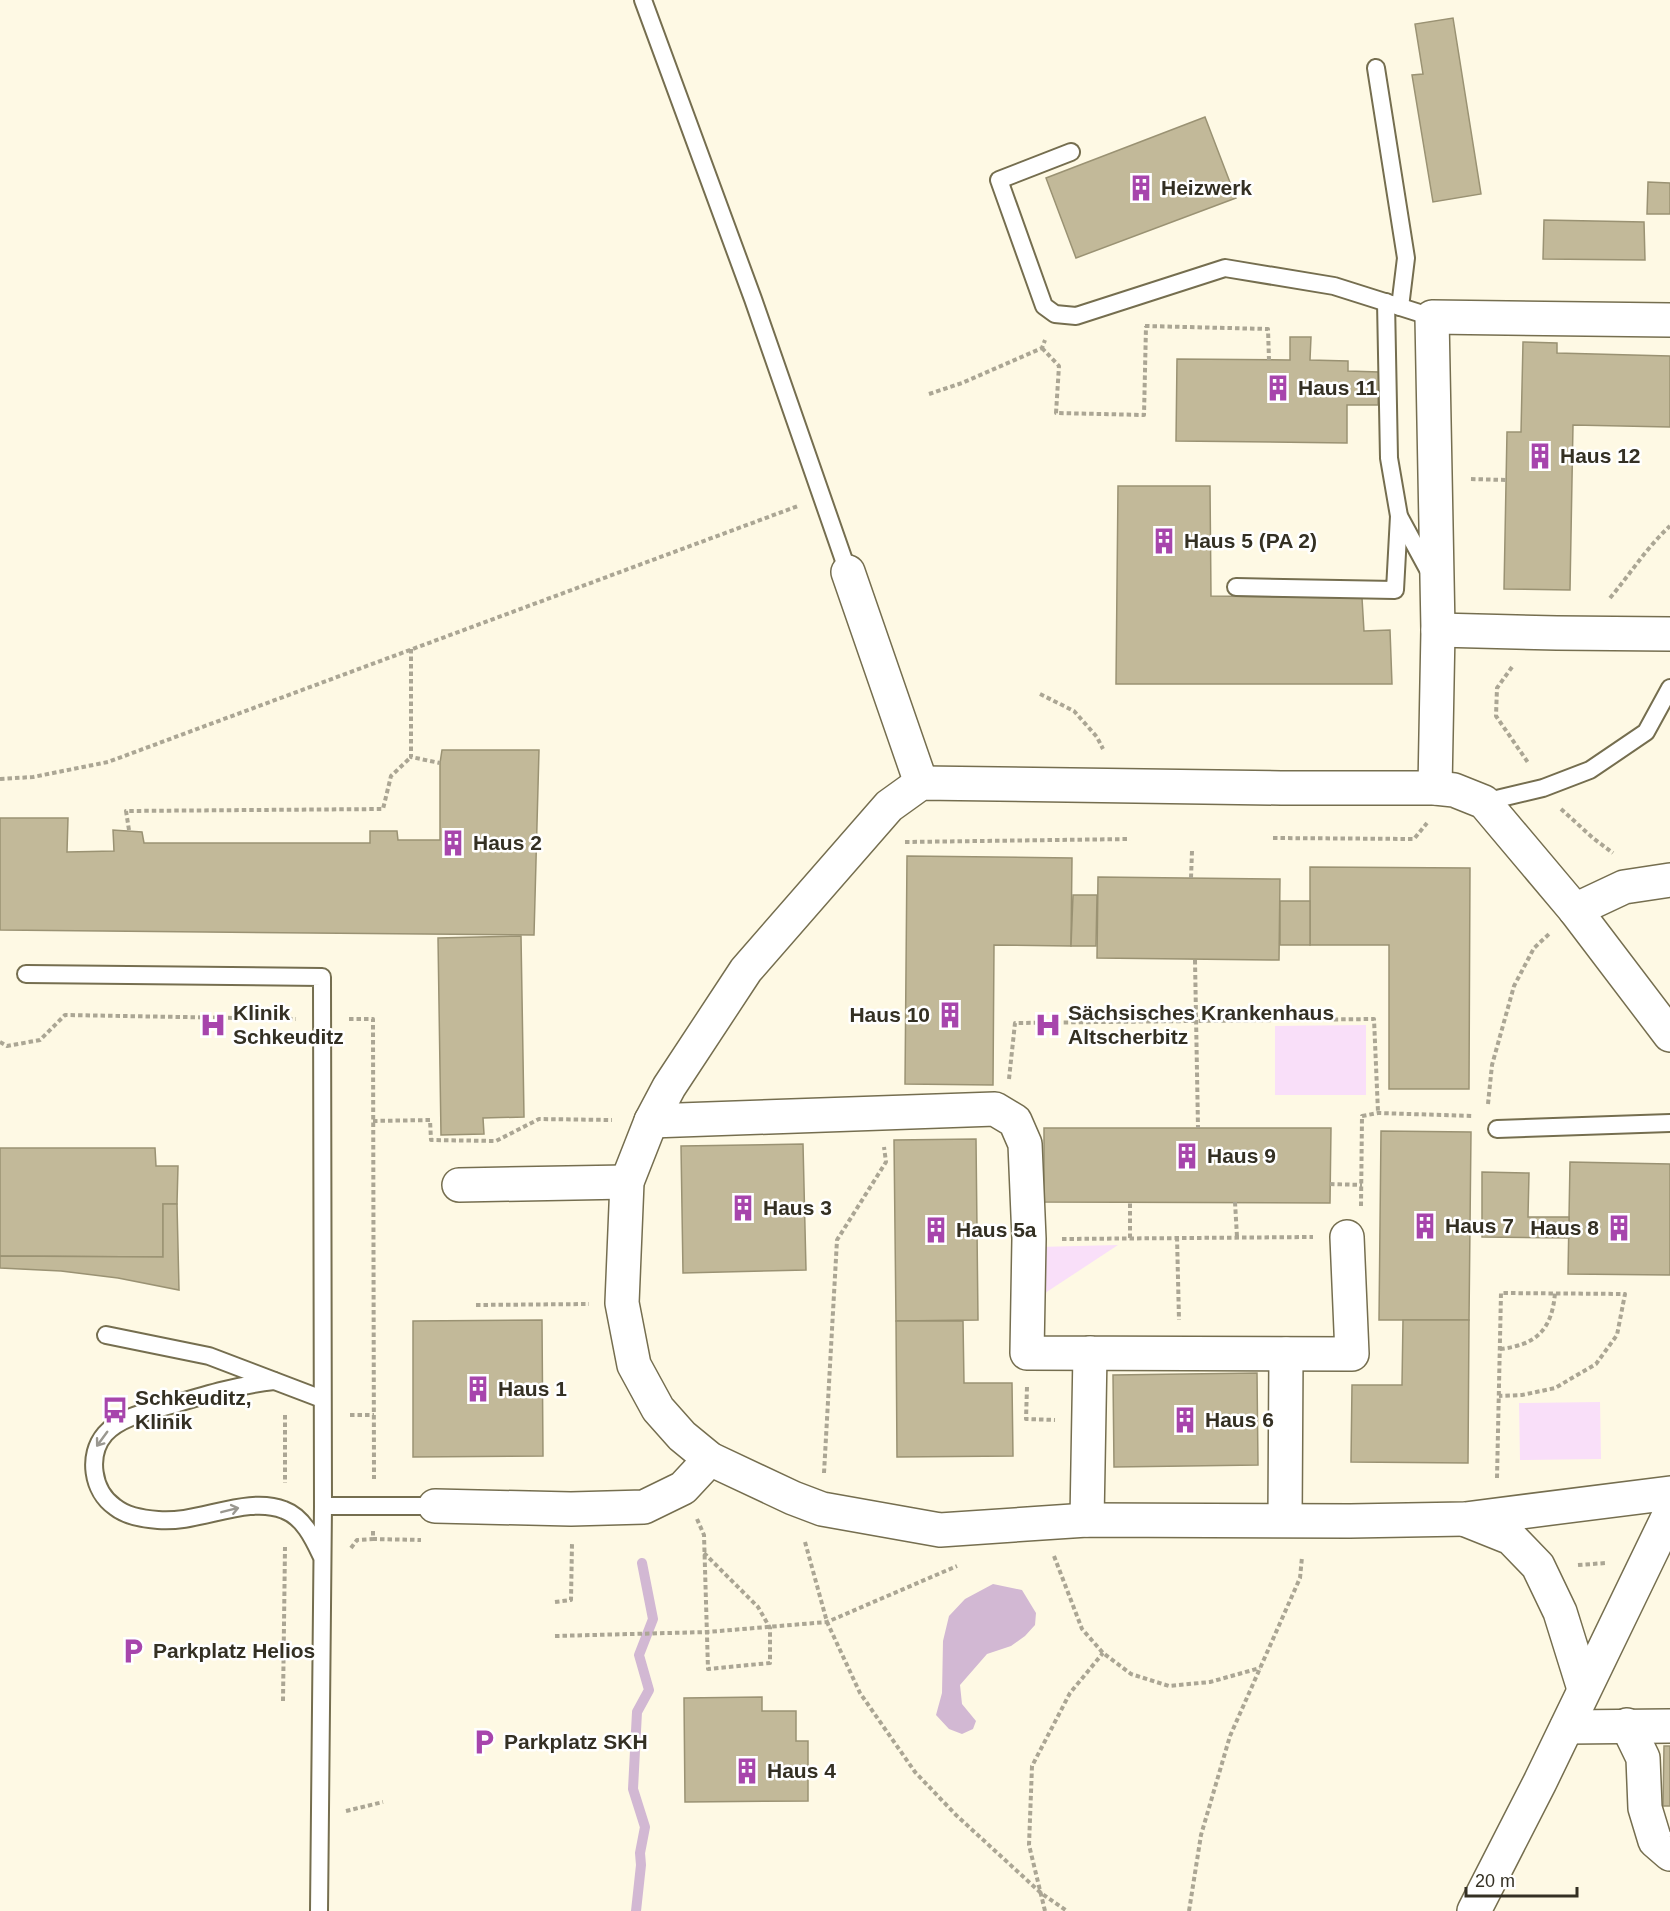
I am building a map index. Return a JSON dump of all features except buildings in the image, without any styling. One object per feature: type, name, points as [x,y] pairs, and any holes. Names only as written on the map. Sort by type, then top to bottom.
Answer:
[{"type":"street","points":[[1445,789],[1436,583],[1432,317],[1670,320]]},
{"type":"street","points":[[848,572],[921,783]]},
{"type":"street","points":[[1438,630],[1670,634]]},
{"type":"street","points":[[1670,1035],[1575,910],[1484,802],[1445,789],[921,783],[889,806],[746,970],[669,1088],[651,1121],[627,1182],[622,1303],[634,1365],[658,1409],[682,1436],[710,1459],[808,1504],[940,1530],[1087,1520],[1480,1517],[1670,1492]]},
{"type":"street","points":[[1575,910],[1624,887],[1670,880]]},
{"type":"street","points":[[651,1121],[995,1108],[1015,1121],[1025,1144],[1029,1239],[1027,1353],[1352,1354],[1347,1237]]},
{"type":"street","points":[[459,1185],[627,1182]]},
{"type":"street","points":[[1087,1520],[1090,1353]]},
{"type":"street","points":[[1286,1354],[1295,1520]]},
{"type":"street","points":[[435,1506],[571,1509],[644,1507],[683,1488],[710,1459]]},
{"type":"street","points":[[1473,1911],[1568,1726],[1670,1513]]},
{"type":"street","points":[[1480,1517],[1511,1538],[1538,1566],[1560,1612],[1584,1689]]},
{"type":"street","points":[[1627,1725],[1643,1758],[1645,1808],[1655,1841],[1670,1854]]},
{"type":"street","points":[[1568,1726],[1670,1726]]},
{"type":"lane","points":[[643,0],[848,572]]},
{"type":"lane","points":[[1236,587],[1395,590],[1399,516],[1389,458],[1393,305],[1406,258],[1376,68]]},
{"type":"lane","points":[[1071,152],[999,180],[1044,306],[1055,314],[1076,316],[1225,268],[1334,286],[1432,317]]},
{"type":"lane","points":[[1399,516],[1436,583]]},
{"type":"lane","points":[[1484,802],[1543,788],[1590,770],[1646,732],[1670,688]]},
{"type":"lane","points":[[26,974],[322,977],[323,1506],[319,1911]]},
{"type":"lane","points":[[1497,1129],[1670,1123]]},
{"type":"lane","points":[[106,1335],[209,1356],[322,1400]]},
{"type":"lane","points":[[274,1381],[229,1388],[167,1406],[119,1424],[107,1432],[97,1444],[94,1473],[106,1498],[114,1507],[137,1517],[186,1520],[258,1506],[285,1510],[305,1527],[322,1558]]},
{"type":"lane","points":[[323,1506],[435,1506]]},
{"type":"path","points":[[929,394],[962,383],[1042,348],[1055,314]]},
{"type":"path","points":[[1134,326],[1268,329],[1269,360]]},
{"type":"path","points":[[1042,348],[1059,366],[1056,413],[1144,415],[1146,326]]},
{"type":"path","points":[[0,779],[33,777],[108,762],[822,497]]},
{"type":"path","points":[[1606,603],[1634,569],[1651,543],[1670,526]]},
{"type":"path","points":[[1557,633],[1517,659],[1497,688],[1496,716],[1554,803],[1613,853],[1624,854]]},
{"type":"path","points":[[129,830],[126,811],[383,809],[391,776],[411,757],[411,649]]},
{"type":"path","points":[[1040,693],[1074,711],[1097,737],[1106,758],[1109,785]]},
{"type":"path","points":[[411,757],[440,763]]},
{"type":"path","points":[[1273,838],[1414,838],[1445,789]]},
{"type":"path","points":[[870,828],[901,842],[1130,839]]},
{"type":"path","points":[[1191,878],[1192,851]]},
{"type":"path","points":[[1488,1106],[1492,1065],[1514,986],[1534,948],[1575,910]]},
{"type":"path","points":[[1195,960],[1198,1128]]},
{"type":"path","points":[[995,1108],[1008,1088],[1015,1023],[1374,1019],[1378,1113]]},
{"type":"path","points":[[881,1113],[886,1162],[837,1240],[808,1504],[827,1622],[860,1693],[915,1772],[956,1815],[1041,1893],[1067,1911]]},
{"type":"path","points":[[1029,1239],[1347,1237],[1361,1230],[1362,1116],[1378,1113],[1476,1116]]},
{"type":"path","points":[[373,1121],[430,1120],[431,1140],[496,1141],[539,1119],[651,1121]]},
{"type":"path","points":[[1330,1184],[1362,1185]]},
{"type":"path","points":[[1130,1202],[1130,1238]]},
{"type":"path","points":[[1236,1202],[1237,1237]]},
{"type":"path","points":[[1176,1237],[1180,1353]]},
{"type":"path","points":[[1480,1517],[1499,1396],[1501,1293],[1625,1294],[1617,1335],[1596,1364],[1555,1388],[1522,1395],[1499,1396]]},
{"type":"path","points":[[1500,1349],[1519,1347],[1538,1335],[1551,1321],[1556,1293]]},
{"type":"path","points":[[476,1305],[622,1303]]},
{"type":"path","points":[[1027,1353],[1026,1419],[1089,1421]]},
{"type":"path","points":[[284,1701],[285,1411]]},
{"type":"path","points":[[683,1488],[704,1535],[704,1552],[708,1669],[770,1663],[770,1628],[758,1607],[704,1552]]},
{"type":"path","points":[[1189,1911],[1201,1835],[1230,1736],[1300,1578],[1295,1520]]},
{"type":"path","points":[[1041,1523],[1082,1629],[1103,1653],[1131,1674],[1169,1686],[1210,1682],[1260,1668]]},
{"type":"path","points":[[1538,1566],[1594,1564],[1649,1558]]},
{"type":"path","points":[[555,1636],[707,1632],[827,1622],[959,1565]]},
{"type":"path","points":[[1045,1911],[1029,1845],[1032,1766],[1070,1693],[1103,1653]]},
{"type":"path","points":[[345,1812],[383,1802]]},
{"type":"shaded area","points":[[1366,1025],[1366,1095],[1275,1095],[1275,1026]]},
{"type":"shaded area","points":[[1118,1245],[1039,1297],[1038,1247]]},
{"type":"shaded area","points":[[1600,1402],[1601,1459],[1520,1460],[1519,1403]]},
{"type":"shaded area","points":[[993,1584],[1022,1590],[1036,1613],[1035,1625],[1011,1646],[987,1654],[960,1685],[962,1704],[976,1721],[973,1729],[962,1734],[949,1729],[936,1715],[942,1693],[943,1641],[949,1616],[965,1599]]},
{"type":"waterway","points":[[636,1911],[641,1865],[640,1853],[645,1827],[633,1789],[637,1712],[649,1690],[639,1655],[653,1619],[642,1563]]},
{"type":"place","name":"Heizwerk","points":[[1141,188]]},
{"type":"place","name":"Haus 11","points":[[1278,388]]},
{"type":"place","name":"Haus 12","points":[[1540,456]]},
{"type":"place","name":"Haus 5 (PA 2)","points":[[1164,541]]},
{"type":"place","name":"Haus 2","points":[[453,843]]},
{"type":"place","name":"Haus 10","points":[[950,1015]]},
{"type":"place","name":"Klinik Schkeuditz","points":[[213,1025]]},
{"type":"place","name":"Sächsisches Krankenhaus Altscherbitz","points":[[1048,1025]]},
{"type":"place","name":"Haus 9","points":[[1187,1156]]},
{"type":"place","name":"Haus 3","points":[[743,1208]]},
{"type":"place","name":"Haus 7","points":[[1425,1226]]},
{"type":"place","name":"Haus 8","points":[[1619,1228]]},
{"type":"place","name":"Haus 5a","points":[[936,1230]]},
{"type":"place","name":"Haus 1","points":[[478,1389]]},
{"type":"place","name":"Schkeuditz, Klinik","points":[[115,1410]]},
{"type":"place","name":"Haus 6","points":[[1185,1420]]},
{"type":"place","name":"Parkplatz Helios","points":[[133,1651]]},
{"type":"place","name":"Parkplatz SKH","points":[[484,1742]]},
{"type":"place","name":"Haus 4","points":[[747,1771]]}]
